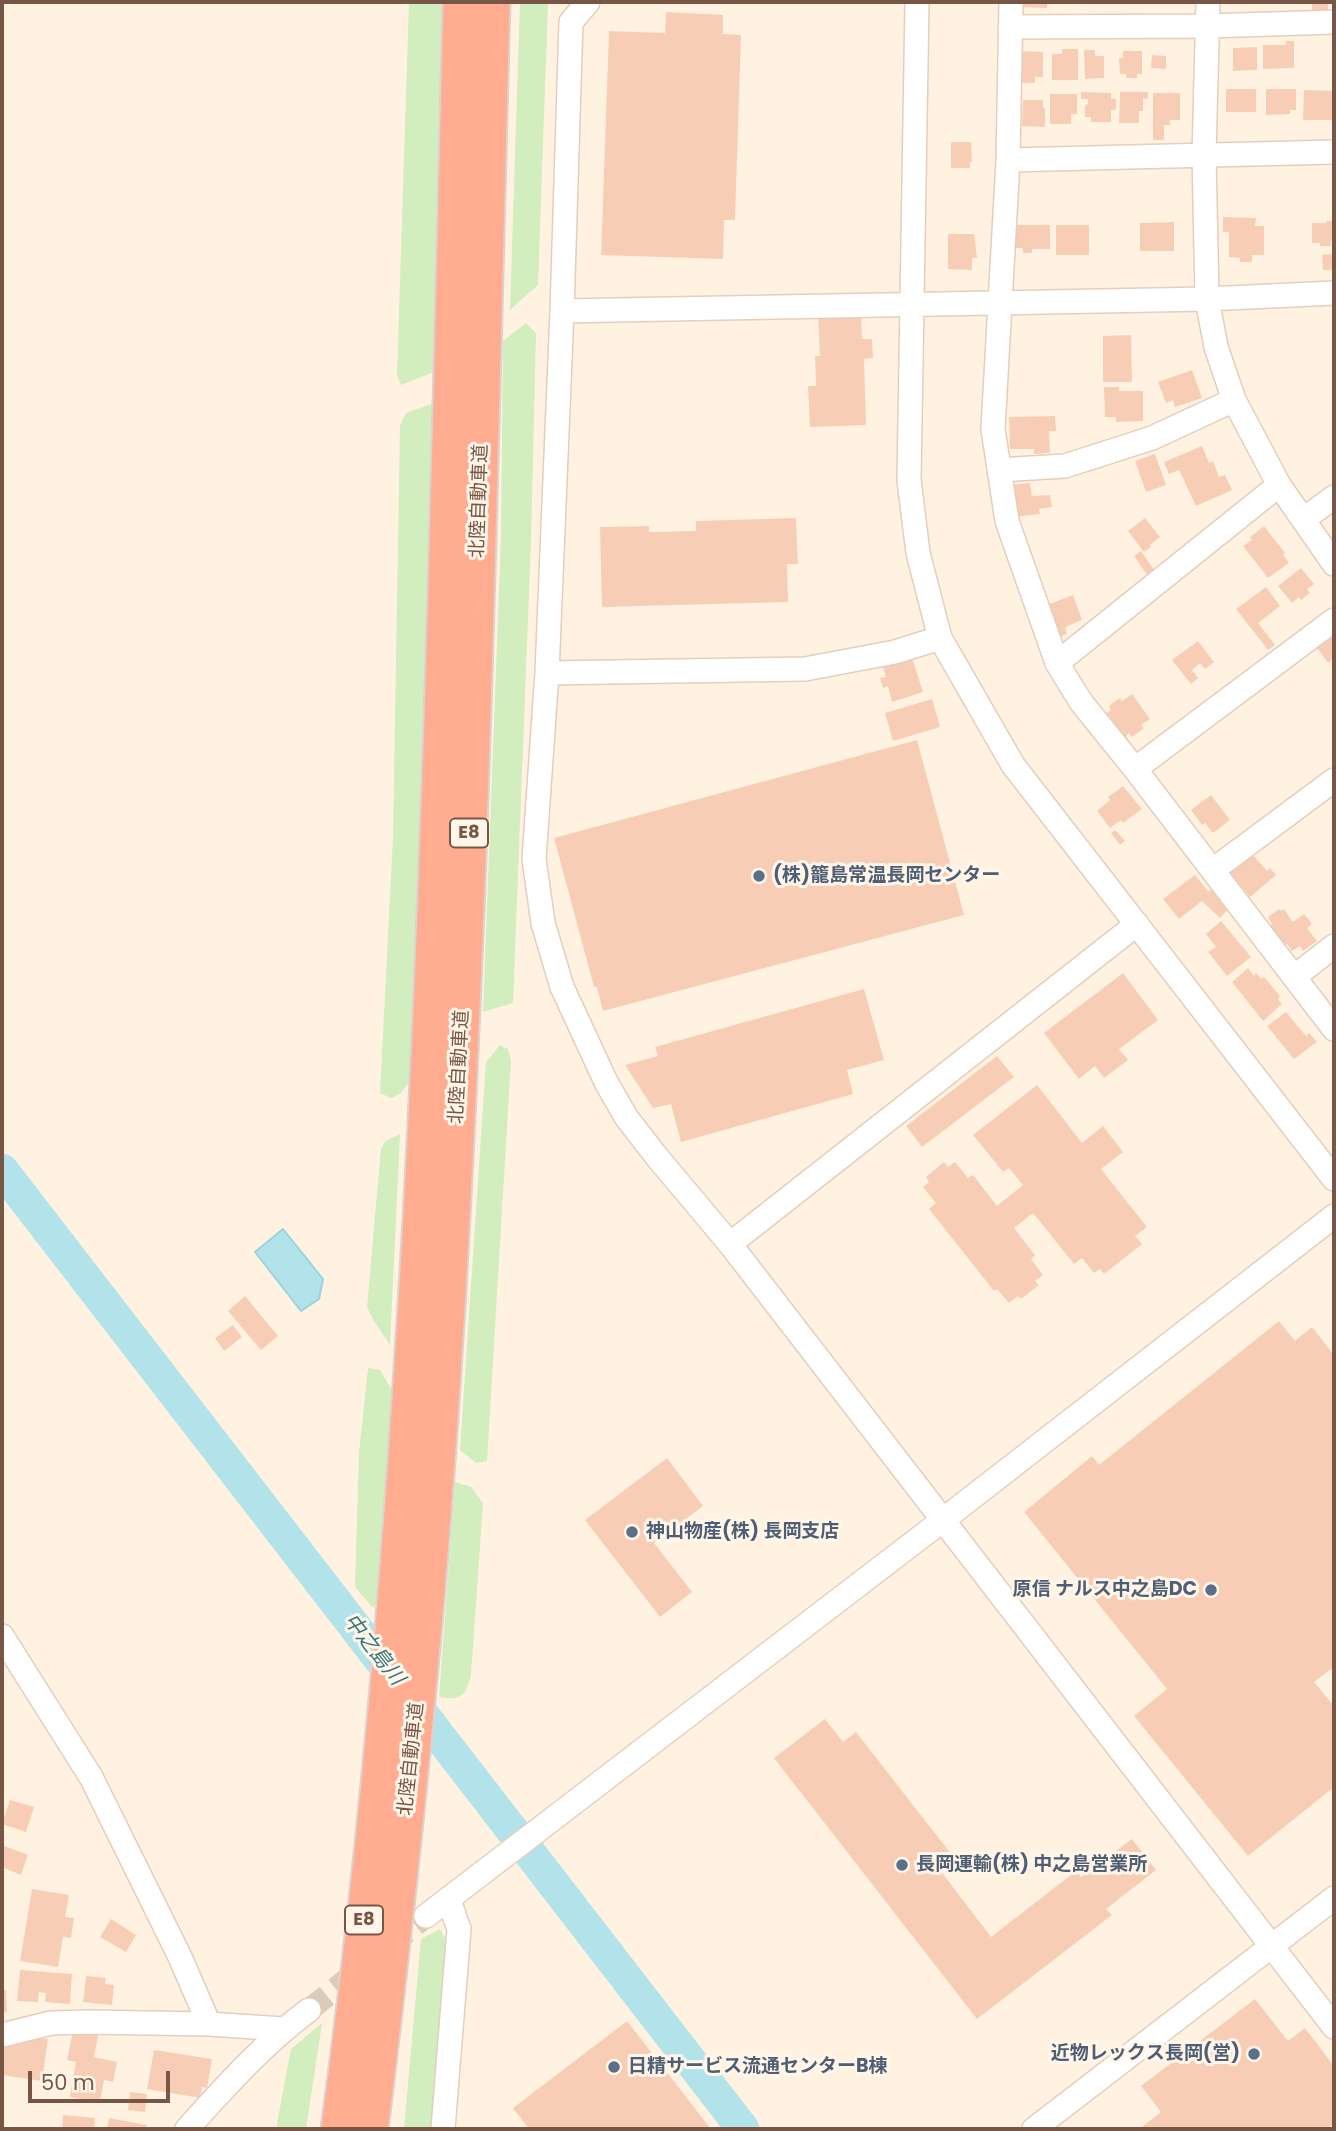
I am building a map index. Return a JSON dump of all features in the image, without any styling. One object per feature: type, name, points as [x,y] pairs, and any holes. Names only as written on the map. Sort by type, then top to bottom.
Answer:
[{"type":"highway","name":"北陸自動車道","points":[[338,2129],[359,1963],[385,1710],[408,1435],[428,1058],[446,539],[460,2]]},
{"type":"highway","name":"北陸自動車道","points":[[371,2129],[391,1967],[422,1663],[440,1423],[460,1057],[480,520],[493,2]]},
{"type":"highway","points":[[323,2129],[336,2053],[369,1794],[385,1710]]},
{"type":"highway","points":[[379,2129],[391,1967]]},
{"type":"street","points":[[588,2],[571,22],[547,673],[534,859],[543,923],[562,987],[606,1082],[626,1117],[730,1244],[1334,2028]]},
{"type":"street","points":[[917,2],[909,480],[918,553],[940,638],[1013,765],[1334,1179]]},
{"type":"street","points":[[1011,2],[1008,160],[993,429],[1007,521],[1057,663],[1081,702],[1334,1028]]},
{"type":"street","points":[[1208,2],[1204,155],[1207,299],[1216,347],[1234,400],[1279,485],[1334,564]]},
{"type":"street","points":[[1010,27],[1334,22]]},
{"type":"street","points":[[1008,160],[1334,152]]},
{"type":"street","points":[[562,311],[1207,299],[1334,293]]},
{"type":"street","points":[[999,470],[1065,467],[1152,439],[1234,400]]},
{"type":"street","points":[[1057,663],[1279,485]]},
{"type":"street","points":[[1304,519],[1334,497]]},
{"type":"street","points":[[1135,769],[1334,620]]},
{"type":"street","points":[[547,673],[805,669],[895,652],[940,638]]},
{"type":"street","points":[[1213,870],[1334,780]]},
{"type":"street","points":[[730,1244],[1137,924]]},
{"type":"street","points":[[1294,977],[1334,946]]},
{"type":"street","points":[[426,1916],[1334,1216]]},
{"type":"street","points":[[2,1636],[91,1777],[180,1957],[209,2024]]},
{"type":"street","points":[[1034,2129],[1334,1898]]},
{"type":"street","points":[[443,2129],[459,1929],[449,1900]]},
{"type":"street","points":[[187,2129],[283,2029],[309,2010]]},
{"type":"street","points":[[2,2035],[51,2023],[89,2022],[209,2024],[283,2029]]},
{"type":"green space","points":[[409,2],[442,2],[439,370],[401,385],[397,375]]},
{"type":"green space","points":[[520,2],[548,2],[538,285],[510,310]]},
{"type":"green space","points":[[526,323],[536,333],[531,540],[513,1003],[483,1012],[501,538],[503,341]]},
{"type":"green space","points":[[436,402],[410,1081],[401,1093],[391,1098],[380,1093],[393,837],[400,426],[406,413]]},
{"type":"green space","points":[[500,1045],[508,1049],[511,1060],[487,1461],[476,1463],[460,1450],[486,1062]]},
{"type":"green space","points":[[400,1134],[390,1345],[367,1307],[381,1149],[385,1141]]},
{"type":"green space","points":[[368,1368],[380,1370],[396,1397],[382,1595],[373,1608],[355,1587],[359,1453]]},
{"type":"green space","points":[[455,1482],[471,1487],[483,1503],[471,1675],[467,1688],[461,1695],[446,1698],[439,1697]]},
{"type":"green space","points":[[440,1929],[448,1944],[433,2129],[404,2129],[421,1939]]},
{"type":"green space","points":[[322,2023],[306,2129],[276,2129],[291,2049]]},
{"type":"water","points":[[283,1229],[323,1279],[319,1299],[301,1311],[255,1252]]},
{"type":"building","points":[[1021,2],[1048,2],[1047,8],[1021,7]]},
{"type":"building","points":[[1312,2],[1328,2],[1328,11],[1312,10]]},
{"type":"building","points":[[666,12],[723,15],[723,34],[741,35],[735,220],[724,220],[723,259],[601,255],[609,31],[665,33]]},
{"type":"building","points":[[1286,41],[1294,41],[1294,68],[1263,69],[1263,45],[1286,45]]},
{"type":"building","points":[[1257,47],[1257,70],[1233,71],[1233,48]]},
{"type":"building","points":[[1062,49],[1078,49],[1078,80],[1052,80],[1052,54],[1062,54]]},
{"type":"building","points":[[1084,50],[1095,50],[1095,56],[1104,56],[1104,78],[1085,79]]},
{"type":"building","points":[[1018,51],[1043,52],[1043,77],[1035,77],[1035,83],[1017,83]]},
{"type":"building","points":[[1123,51],[1142,51],[1142,74],[1137,74],[1137,78],[1126,78],[1126,74],[1120,74],[1119,58],[1123,58]]},
{"type":"building","points":[[1152,55],[1166,56],[1166,69],[1151,68]]},
{"type":"building","points":[[1226,89],[1256,89],[1256,112],[1226,112]]},
{"type":"building","points":[[1266,89],[1296,89],[1296,110],[1290,110],[1290,114],[1266,115]]},
{"type":"building","points":[[1304,90],[1334,91],[1334,120],[1303,120]]},
{"type":"building","points":[[1081,92],[1111,93],[1111,99],[1116,99],[1116,110],[1111,110],[1111,122],[1091,122],[1091,117],[1085,117],[1088,99],[1081,99]]},
{"type":"building","points":[[1120,92],[1148,92],[1148,99],[1143,98],[1143,111],[1139,111],[1139,123],[1119,123]]},
{"type":"building","points":[[1153,93],[1180,93],[1180,120],[1170,120],[1170,125],[1164,125],[1164,140],[1153,140]]},
{"type":"building","points":[[1050,94],[1077,94],[1077,114],[1071,114],[1071,124],[1050,124]]},
{"type":"building","points":[[1023,100],[1043,100],[1045,127],[1022,126]]},
{"type":"building","points":[[951,142],[971,142],[970,168],[951,168]]},
{"type":"building","points":[[1223,217],[1256,218],[1255,226],[1264,226],[1264,255],[1252,255],[1252,262],[1240,262],[1240,258],[1229,257],[1229,232],[1223,232]]},
{"type":"building","points":[[1334,221],[1334,241],[1331,241],[1331,246],[1312,243],[1312,223]]},
{"type":"building","points":[[1174,222],[1174,251],[1140,251],[1140,223]]},
{"type":"building","points":[[1015,225],[1050,225],[1050,249],[1032,249],[1032,253],[1023,253],[1023,248],[1015,248]]},
{"type":"building","points":[[1056,225],[1089,225],[1089,255],[1056,255]]},
{"type":"building","points":[[948,234],[974,234],[977,258],[972,258],[972,270],[948,269]]},
{"type":"building","points":[[1334,254],[1334,270],[1323,270],[1322,255]]},
{"type":"building","points":[[861,315],[862,339],[872,339],[873,358],[864,359],[866,425],[810,427],[808,386],[816,386],[815,356],[820,356],[818,317]]},
{"type":"building","points":[[1131,335],[1132,382],[1103,382],[1103,336]]},
{"type":"building","points":[[1192,370],[1202,398],[1175,407],[1173,400],[1166,403],[1158,382]]},
{"type":"building","points":[[1104,387],[1119,387],[1119,391],[1143,391],[1143,421],[1116,422],[1116,417],[1105,417]]},
{"type":"building","points":[[1055,416],[1056,431],[1049,431],[1050,453],[1034,454],[1034,449],[1010,449],[1009,417]]},
{"type":"building","points":[[1202,446],[1209,463],[1213,461],[1219,477],[1225,475],[1232,490],[1196,506],[1179,470],[1169,474],[1164,462]]},
{"type":"building","points":[[1155,454],[1166,485],[1146,492],[1135,461]]},
{"type":"building","points":[[1030,483],[1032,496],[1050,495],[1052,507],[1039,509],[1040,514],[1015,517],[1011,485]]},
{"type":"building","points":[[796,518],[798,564],[787,564],[788,602],[602,607],[600,527],[649,526],[649,532],[696,531],[696,521]]},
{"type":"building","points":[[1145,518],[1160,537],[1144,552],[1128,531]]},
{"type":"building","points":[[1264,526],[1285,553],[1283,555],[1289,563],[1268,578],[1243,546]]},
{"type":"building","points":[[1141,551],[1156,573],[1149,578],[1134,556]]},
{"type":"building","points":[[1301,568],[1314,584],[1307,589],[1310,593],[1292,603],[1278,586]]},
{"type":"building","points":[[1266,587],[1280,606],[1258,623],[1275,645],[1268,650],[1236,609]]},
{"type":"building","points":[[1073,595],[1082,620],[1065,627],[1067,634],[1054,639],[1042,607]]},
{"type":"building","points":[[1327,632],[1331,637],[1334,635],[1334,658],[1328,663],[1313,642]]},
{"type":"building","points":[[1198,641],[1214,662],[1205,669],[1200,663],[1192,670],[1198,678],[1191,684],[1172,660]]},
{"type":"building","points":[[912,658],[923,692],[892,702],[888,686],[883,688],[880,678],[886,677],[883,667]]},
{"type":"building","points":[[1132,694],[1150,719],[1141,725],[1144,728],[1132,737],[1129,733],[1126,736],[1129,740],[1124,743],[1117,733],[1120,731],[1107,713],[1111,710],[1109,706]]},
{"type":"building","points":[[932,699],[940,727],[893,741],[885,713]]},
{"type":"building","name":"(株)籠島常温長岡センター","points":[[917,740],[964,915],[603,1011],[597,987],[594,987],[554,838]]},
{"type":"building","points":[[1123,786],[1142,809],[1123,823],[1121,820],[1110,828],[1097,811],[1110,800],[1108,797]]},
{"type":"building","points":[[1211,795],[1230,820],[1213,833],[1205,823],[1202,825],[1191,810]]},
{"type":"building","points":[[1115,830],[1125,841],[1120,845],[1111,833]]},
{"type":"building","points":[[1252,854],[1267,871],[1270,868],[1276,875],[1250,897],[1230,873]]},
{"type":"building","points":[[1195,875],[1228,909],[1220,918],[1202,901],[1179,919],[1163,899]]},
{"type":"building","points":[[1279,909],[1284,909],[1293,922],[1304,914],[1312,924],[1307,928],[1317,941],[1303,951],[1300,946],[1292,951],[1287,944],[1283,946],[1268,927],[1272,924],[1268,917]]},
{"type":"building","points":[[1221,921],[1251,957],[1227,976],[1208,952],[1216,947],[1206,934]]},
{"type":"building","points":[[1248,968],[1254,976],[1256,973],[1261,979],[1264,977],[1280,996],[1278,999],[1282,1004],[1263,1021],[1232,982]]},
{"type":"building","points":[[1123,973],[1158,1020],[1119,1049],[1128,1060],[1104,1078],[1095,1066],[1079,1079],[1044,1033]]},
{"type":"building","points":[[864,989],[884,1060],[847,1070],[853,1094],[681,1142],[671,1104],[653,1108],[625,1065],[658,1056],[655,1047]]},
{"type":"building","points":[[1286,1012],[1306,1036],[1309,1033],[1317,1042],[1294,1059],[1267,1026]]},
{"type":"building","points":[[997,1056],[1014,1077],[922,1147],[906,1126]]},
{"type":"building","points":[[1037,1085],[1082,1143],[1103,1126],[1123,1152],[1101,1169],[1147,1227],[1135,1236],[1142,1244],[1104,1274],[1100,1269],[1094,1273],[1082,1258],[1074,1264],[1033,1213],[1014,1228],[1035,1255],[1031,1259],[1043,1275],[1035,1281],[1039,1285],[1021,1299],[1018,1296],[1009,1303],[997,1289],[994,1291],[929,1209],[936,1203],[923,1187],[929,1182],[926,1177],[944,1162],[948,1167],[955,1162],[968,1178],[973,1175],[997,1206],[1023,1185],[1009,1168],[1003,1172],[973,1135]]},
{"type":"building","points":[[245,1296],[278,1336],[261,1350],[228,1311]]},
{"type":"building","name":"原信 ナルス中之島DC","points":[[1279,1321],[1295,1341],[1312,1327],[1334,1355],[1334,1673],[1331,1669],[1314,1682],[1334,1706],[1334,1787],[1248,1856],[1134,1716],[1167,1689],[1024,1512],[1092,1456],[1099,1465]]},
{"type":"building","points":[[233,1325],[242,1337],[224,1351],[215,1338]]},
{"type":"building","name":"神山物産(株) 長岡支店","points":[[667,1458],[703,1506],[654,1543],[692,1592],[660,1617],[585,1520]]},
{"type":"building","name":"長岡運輸(株) 中之島営業所","points":[[825,1719],[843,1742],[856,1732],[955,1859],[940,1870],[991,1937],[1076,1871],[1081,1877],[1132,1839],[1156,1870],[1106,1909],[1112,1915],[977,2019],[774,1758]]},
{"type":"building","points":[[10,1800],[34,1807],[26,1832],[2,1824]]},
{"type":"building","points":[[2,1845],[28,1855],[21,1875],[2,1867]]},
{"type":"building","points":[[32,1889],[69,1895],[65,1917],[74,1918],[71,1938],[63,1937],[58,1967],[20,1961]]},
{"type":"building","points":[[111,1919],[136,1935],[126,1952],[100,1937]]},
{"type":"building","points":[[20,1970],[72,1974],[70,2004],[45,2002],[46,1993],[39,1992],[38,2002],[17,2001]]},
{"type":"building","points":[[86,1976],[106,1978],[105,1984],[114,1985],[112,2005],[83,2002]]},
{"type":"building","points":[[2,1990],[6,1990],[7,2012],[2,2012]]},
{"type":"building","name":"近物レックス長岡(営)","points":[[1255,1999],[1288,2041],[1305,2028],[1334,2066],[1334,2124],[1327,2129],[1139,2129],[1161,2112],[1141,2086]]},
{"type":"building","name":"日精サービス流通センターB棟","points":[[627,2021],[711,2129],[529,2129],[513,2108]]},
{"type":"building","points":[[74,2026],[99,2031],[94,2057],[117,2062],[113,2082],[104,2080],[100,2102],[70,2097],[76,2062],[67,2060]]},
{"type":"building","points":[[17,2035],[48,2039],[42,2081],[2,2075],[2,2042],[16,2044]]},
{"type":"building","points":[[154,2050],[212,2059],[207,2088],[202,2087],[200,2098],[147,2089]]},
{"type":"building","points":[[130,2092],[147,2094],[145,2112],[128,2110]]},
{"type":"building","points":[[63,2115],[95,2118],[94,2129],[62,2129]]},
{"type":"building","points":[[109,2118],[147,2125],[146,2129],[107,2129]]},
{"type":"waterway","name":"中之島川","points":[[2,1170],[743,2129]]},
{"type":"tunnel","points":[[309,2010],[426,1916]]},
{"type":"place","name":"(株)籠島常温長岡センター","points":[[759,876]]},
{"type":"place","name":"神山物産(株) 長岡支店","points":[[632,1532]]},
{"type":"place","name":"原信 ナルス中之島DC","points":[[1211,1590]]},
{"type":"place","name":"長岡運輸(株) 中之島営業所","points":[[902,1865]]},
{"type":"place","name":"近物レックス長岡(営)","points":[[1254,2054]]},
{"type":"place","name":"日精サービス流通センターB棟","points":[[614,2067]]}]
